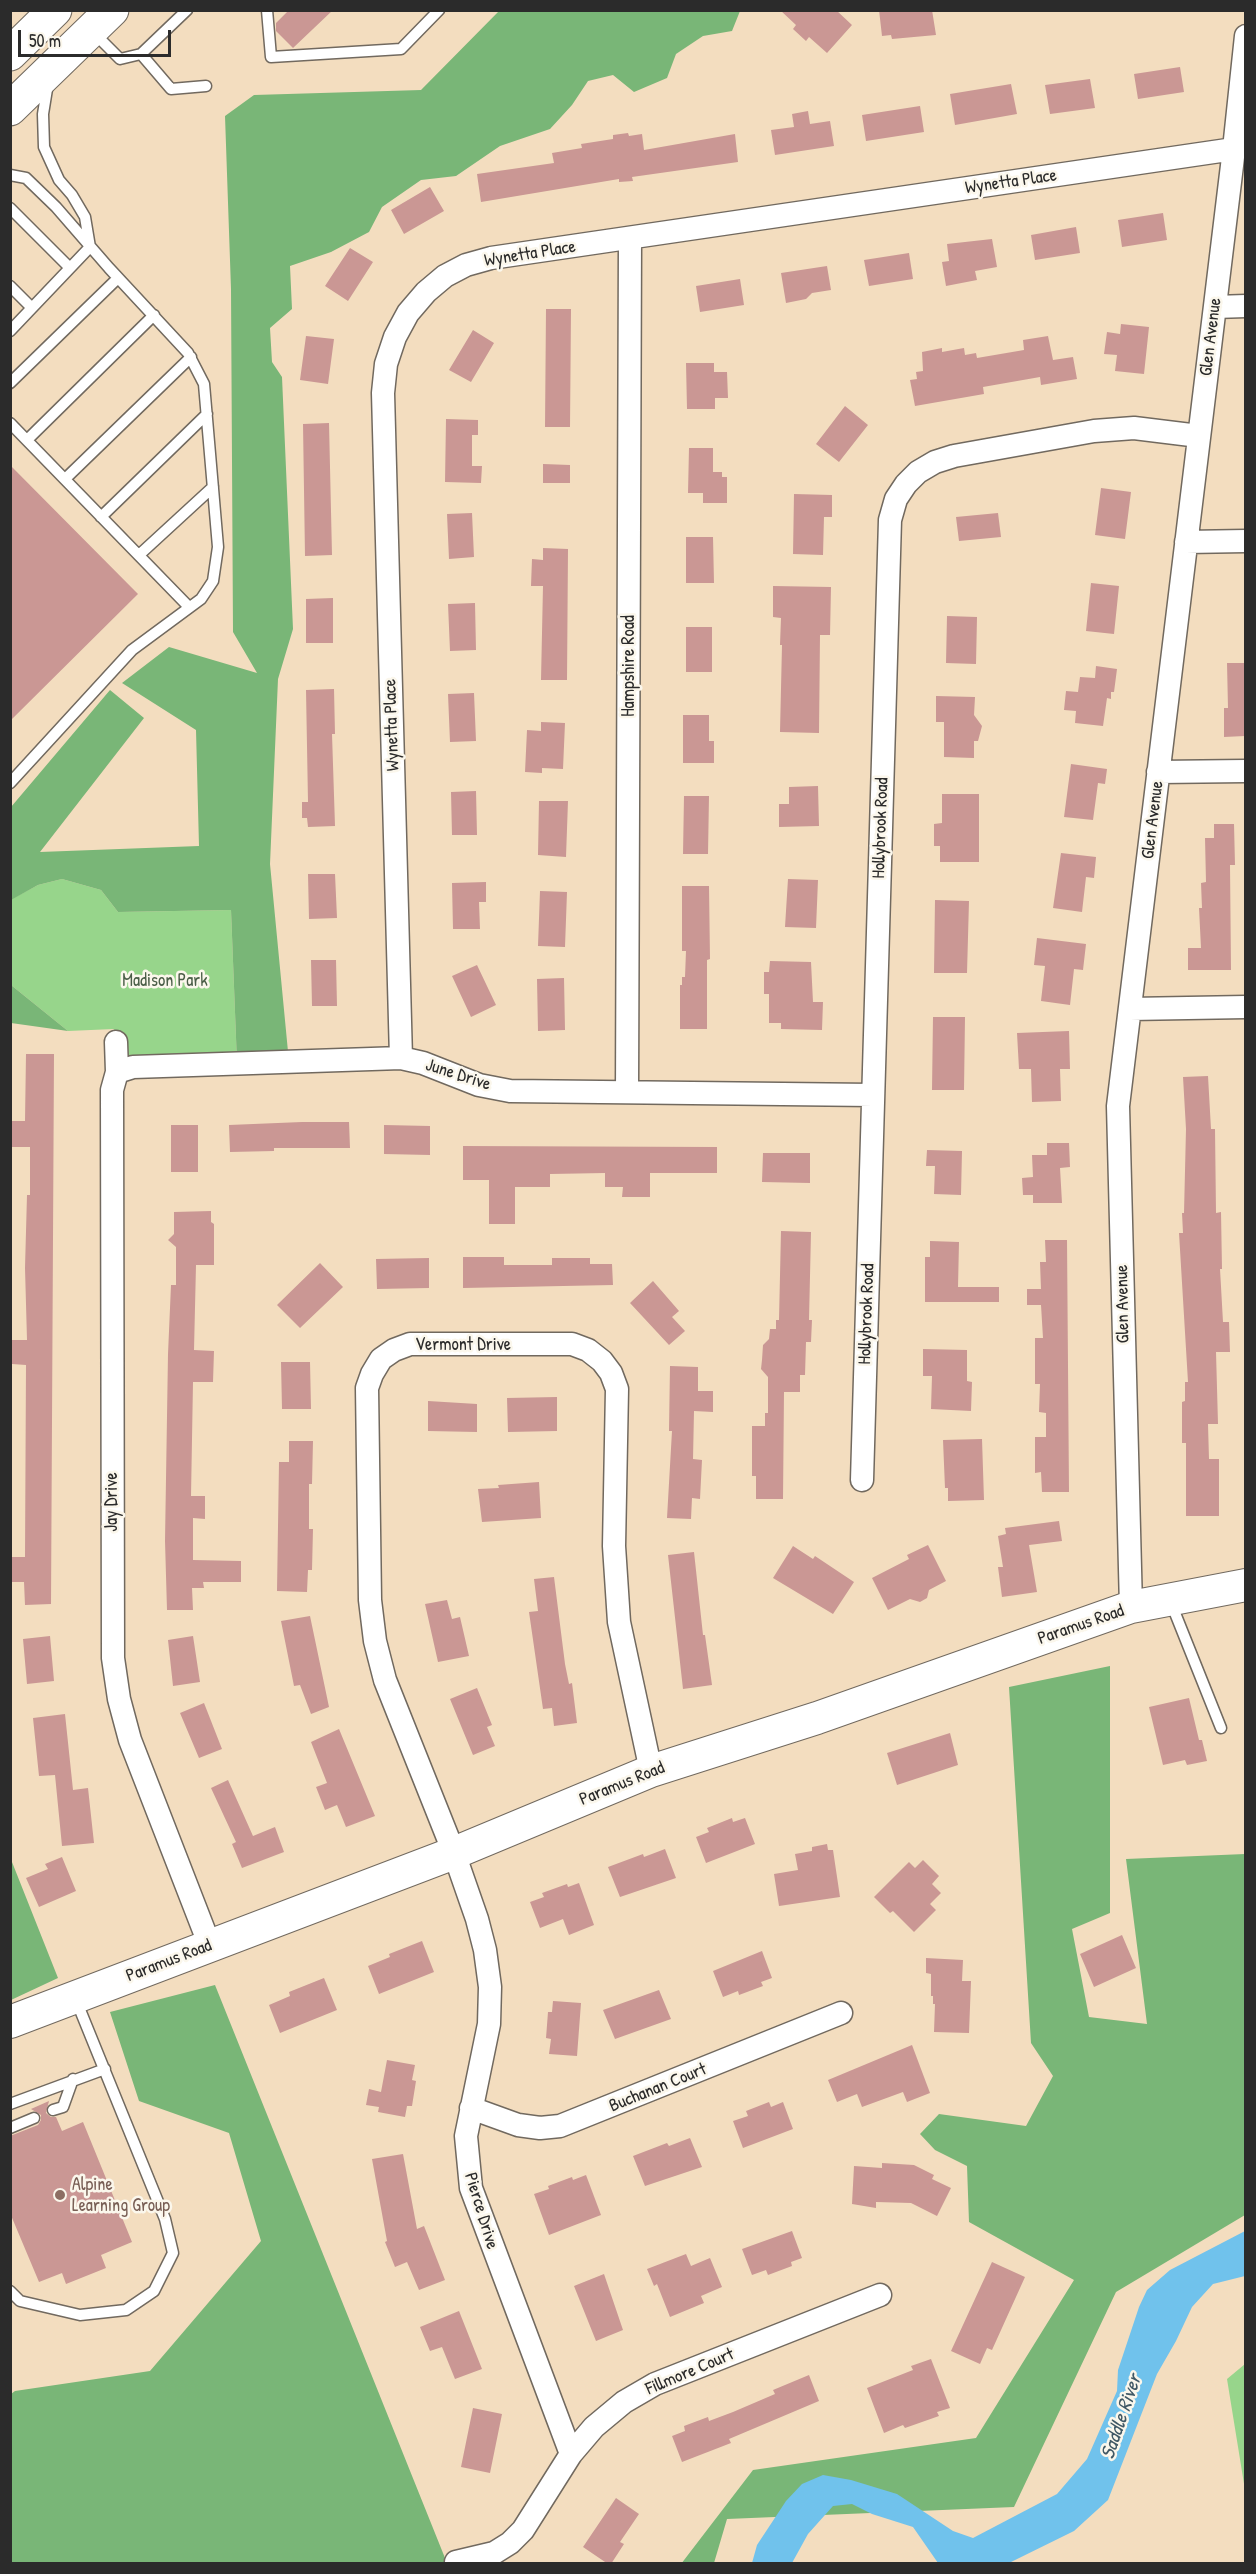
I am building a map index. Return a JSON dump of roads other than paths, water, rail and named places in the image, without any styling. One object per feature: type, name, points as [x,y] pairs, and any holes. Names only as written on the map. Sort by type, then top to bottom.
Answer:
[{"type":"highway","points":[[10,54],[48,14]]},
{"type":"highway","points":[[10,109],[102,20]]},
{"type":"main road","name":"Paramus Road","points":[[10,2022],[454,1853],[651,1772],[817,1718],[1131,1607],[1245,1585]]},
{"type":"street","name":"Glen Avenue","points":[[1131,1607],[1118,1106],[1244,79],[1245,36]]},
{"type":"street","name":"Wynetta Place","points":[[401,1058],[383,393],[387,364],[395,337],[408,313],[426,292],[445,276],[466,265],[491,258],[1234,149]]},
{"type":"street","name":"Hampshire Road","points":[[627,1092],[630,239]]},
{"type":"street","points":[[1215,307],[1245,306]]},
{"type":"street","name":"Hollybrook Road","points":[[862,1480],[890,520],[896,499],[918,472],[934,462],[954,456],[1094,431],[1134,428],[1199,436]]},
{"type":"street","points":[[1186,542],[1245,541]]},
{"type":"street","points":[[1158,772],[1245,771]]},
{"type":"street","points":[[1130,1009],[1245,1007]]},
{"type":"street","name":"Jay Drive","points":[[116,1042],[117,1072],[112,1090],[112,1658],[119,1700],[130,1740],[210,1946]]},
{"type":"street","name":"June Drive","points":[[117,1072],[133,1067],[401,1058],[423,1063],[480,1085],[510,1091],[873,1095]]},
{"type":"street","name":"Vermont Drive","points":[[454,1853],[385,1680],[370,1600],[368,1388],[372,1374],[381,1359],[394,1350],[410,1344],[572,1344],[588,1350],[602,1361],[611,1373],[616,1389],[614,1546],[619,1622],[651,1772]]},
{"type":"street","name":"Pierce Drive","points":[[454,1853],[477,1919],[485,1950],[490,1987],[489,2024],[483,2062],[466,2136],[471,2188],[571,2454]]},
{"type":"street","name":"Buchanan Court","points":[[471,2108],[518,2125],[540,2128],[560,2126],[841,2013]]},
{"type":"street","name":"Fillmore Court","points":[[456,2562],[494,2553],[510,2543],[523,2530],[571,2454],[594,2427],[624,2402],[655,2384],[880,2295]]},
{"type":"lane","points":[[102,20],[120,59],[141,54],[187,10]]},
{"type":"lane","points":[[267,10],[271,57],[401,49],[439,10]]},
{"type":"lane","points":[[141,54],[171,88],[206,86]]},
{"type":"lane","points":[[50,70],[43,114],[44,147],[59,180],[72,195],[85,217],[90,247]]},
{"type":"lane","points":[[10,175],[26,178],[56,207],[191,357],[204,384],[218,547],[213,581],[201,598],[132,650],[10,783]]},
{"type":"lane","points":[[10,208],[70,268]]},
{"type":"lane","points":[[10,331],[90,247]]},
{"type":"lane","points":[[10,383],[118,278]]},
{"type":"lane","points":[[10,286],[32,308]]},
{"type":"lane","points":[[27,440],[154,315]]},
{"type":"lane","points":[[64,479],[191,357]]},
{"type":"lane","points":[[101,517],[207,414]]},
{"type":"lane","points":[[10,423],[189,607]]},
{"type":"lane","points":[[139,555],[213,487]]},
{"type":"lane","points":[[1170,1600],[1221,1728]]},
{"type":"lane","points":[[10,2291],[20,2301],[80,2315],[126,2310],[154,2291],[174,2253],[165,2219],[75,1997]]},
{"type":"lane","points":[[10,2104],[105,2069]]},
{"type":"lane","points":[[53,2110],[63,2107],[74,2079]]},
{"type":"lane","points":[[10,2128],[34,2118]]},
{"type":"water","name":"Saddle River","points":[[1245,2231],[1245,2276],[1213,2284],[1192,2307],[1157,2374],[1108,2500],[1074,2531],[1009,2563],[938,2563],[913,2527],[872,2514],[852,2504],[833,2506],[808,2534],[792,2563],[752,2563],[757,2545],[786,2501],[802,2484],[823,2475],[851,2480],[897,2494],[953,2531],[973,2538],[1057,2494],[1087,2459],[1117,2391],[1118,2370],[1147,2290],[1170,2270]]},
{"type":"place","name":"Alpine Learning Group","points":[[60,2195]]},
{"type":"park label","name":"Madison Park","points":[[165,981]]}]
